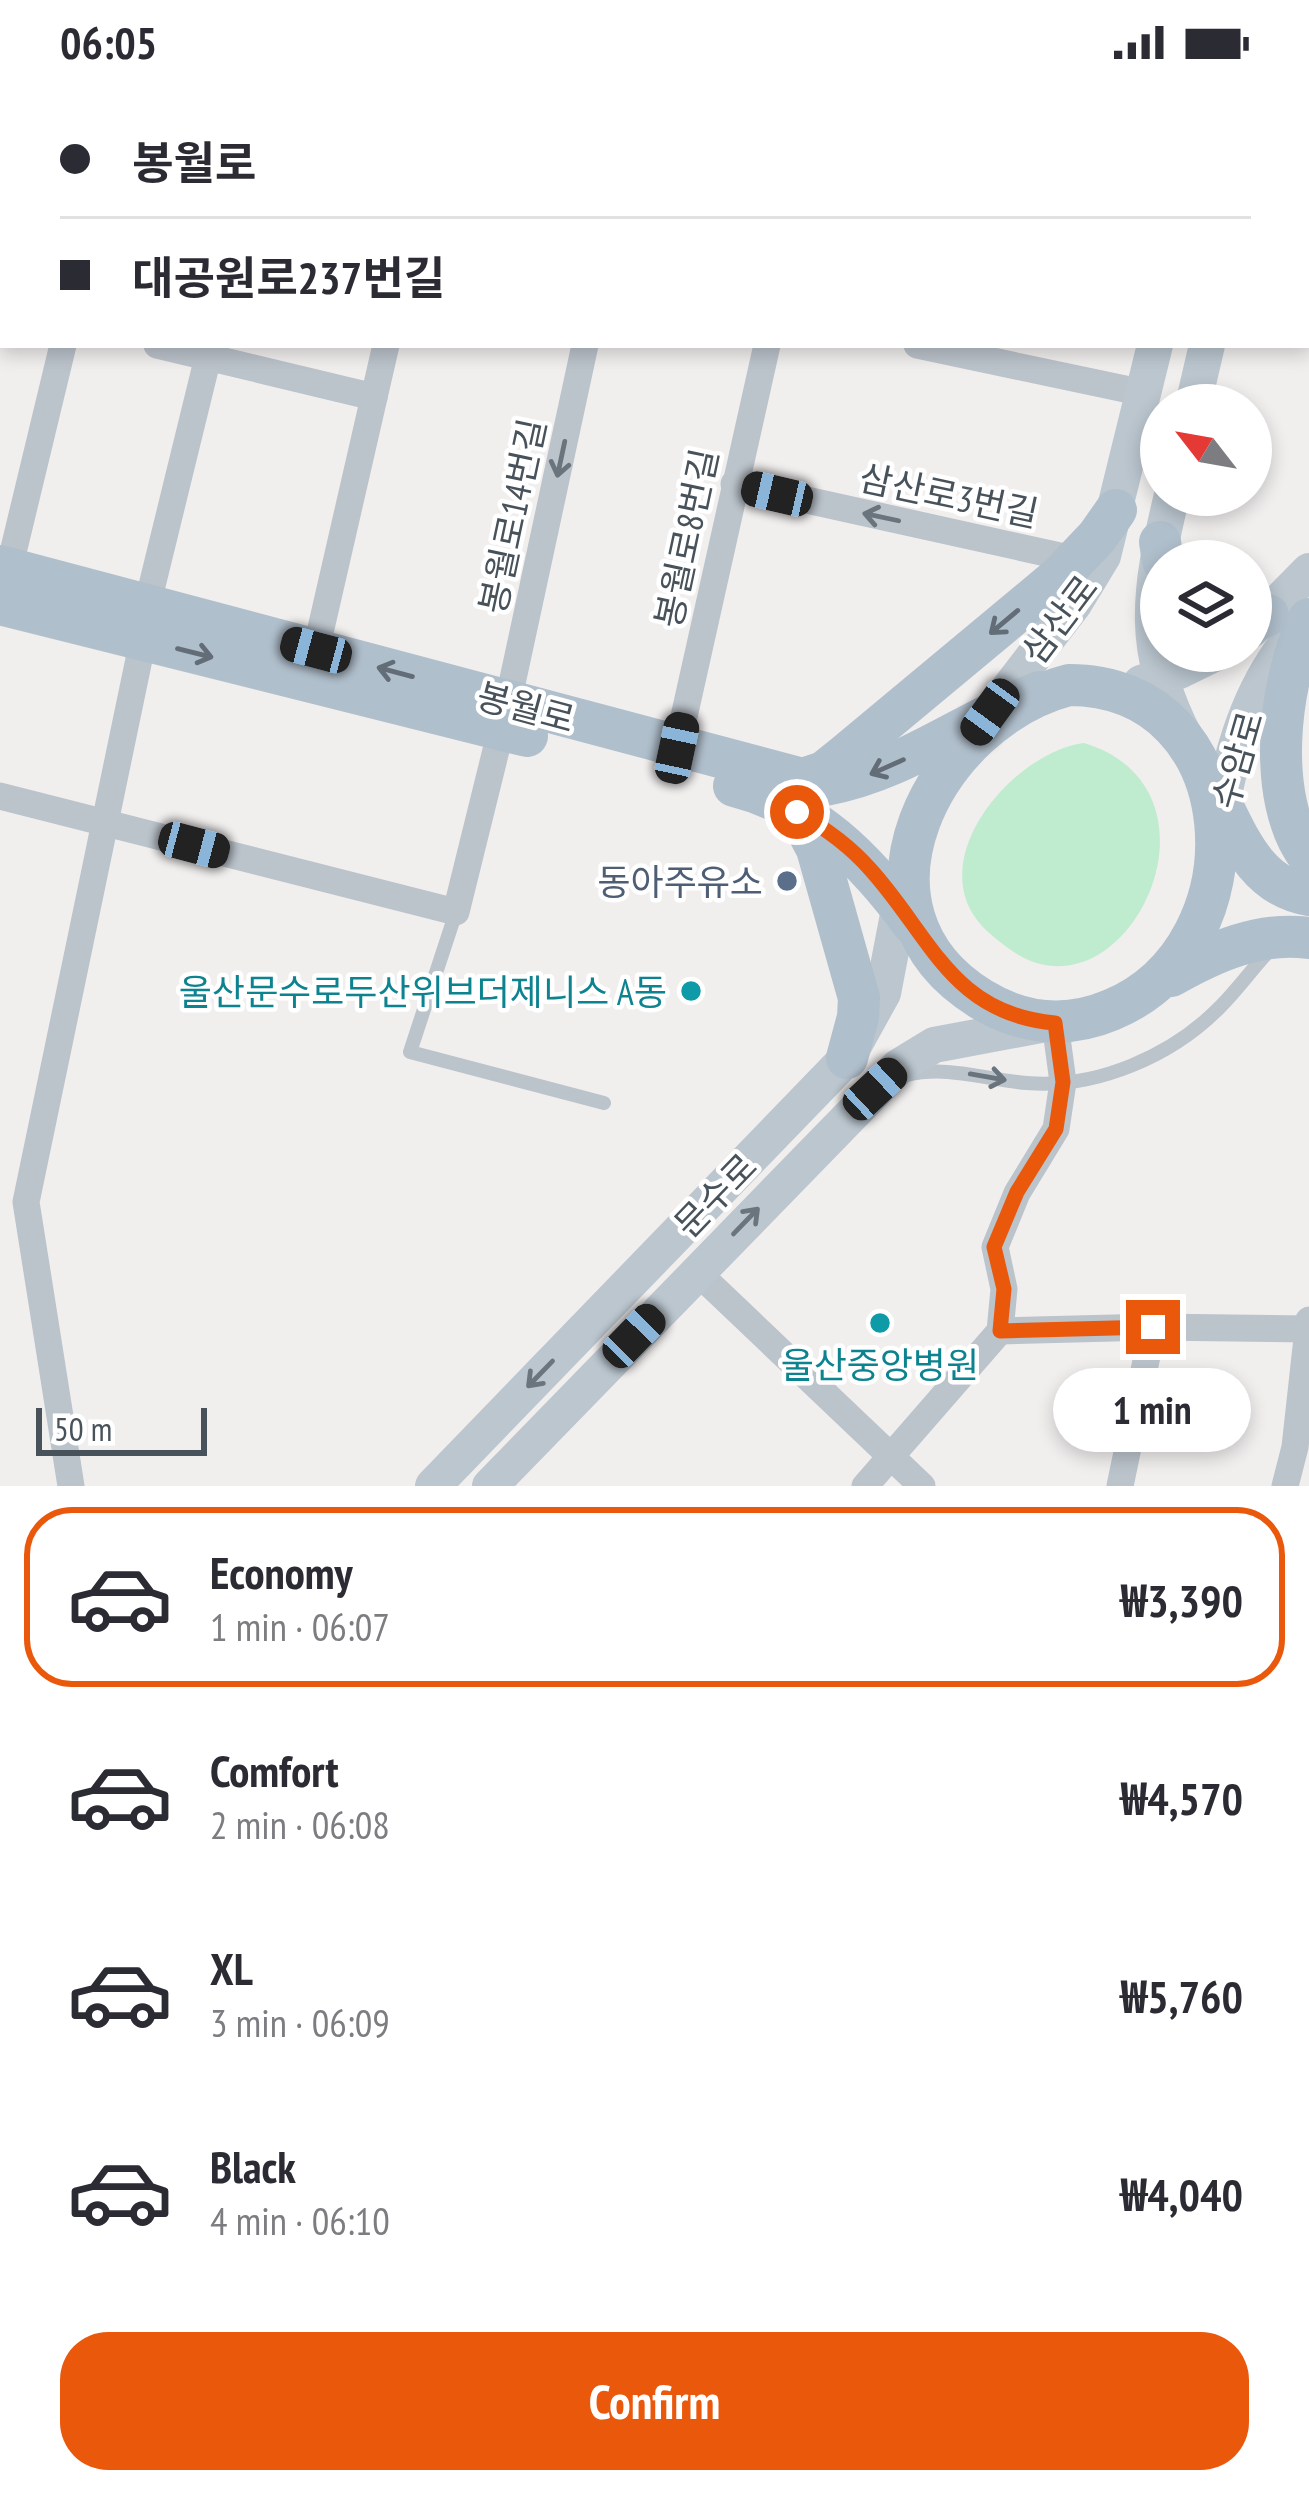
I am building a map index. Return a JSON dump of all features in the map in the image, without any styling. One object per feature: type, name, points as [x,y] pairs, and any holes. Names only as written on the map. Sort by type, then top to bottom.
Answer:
[{"type":"main road","name":"삼산로","points":[[1146,384],[1154,348]]},
{"type":"main road","points":[[1198,384],[1206,348]]},
{"type":"main road","name":"삼산로","points":[[980,726],[1093,578],[1116,510],[1140,410]]},
{"type":"main road","points":[[861,1074],[859,998],[800,796],[1078,560],[1116,510]]},
{"type":"main road","name":"수암로","points":[[1216,848],[1222,805],[1251,703],[1276,658],[1277,621],[1309,571]]},
{"type":"main road","name":"봉월로","points":[[3,580],[145,623],[316,650],[505,716],[701,762],[800,796],[909,918]]},
{"type":"main road","points":[[1277,621],[1288,676],[1283,767],[1291,822],[1309,857]]},
{"type":"main road","points":[[145,623],[505,716]]},
{"type":"main road","name":"삼산로","points":[[1159,672],[1192,751]]},
{"type":"main road","name":"수암로","points":[[1112,688],[1173,672]]},
{"type":"main road","name":"봉월로","points":[[800,796],[825,784],[870,775],[980,726],[1040,692],[1069,685],[1112,688]]},
{"type":"main road","points":[[1112,688],[1162,714],[1192,751],[1262,872],[1287,890],[1309,895]]},
{"type":"main road","points":[[980,726],[927,806],[909,856],[909,918],[949,974],[969,992],[1010,1014],[1055,1023],[1098,1015],[1233,947],[1280,935],[1304,937]]},
{"type":"main road","points":[[1149,990],[1188,948],[1211,895],[1216,848],[1210,799],[1192,751]]},
{"type":"main road","name":"문수로","points":[[490,1486],[697,1272],[861,1074],[909,918]]},
{"type":"main road","name":"문수로","points":[[433,1486],[861,1074],[898,1067],[934,1045],[1007,1028],[1055,1023]]},
{"type":"street","points":[[3,580],[62,348]]},
{"type":"street","points":[[170,348],[374,398]]},
{"type":"street","points":[[316,650],[385,348]]},
{"type":"street","name":"봉월로14번길","points":[[456,912],[505,716],[584,348]]},
{"type":"street","name":"봉월로8번길","points":[[701,762],[734,484],[765,348]]},
{"type":"street","points":[[954,349],[1140,392]]},
{"type":"street","points":[[71,1486],[14,1206],[107,823],[145,623],[208,357]]},
{"type":"street","name":"삼산로3번길","points":[[734,484],[1078,560]]},
{"type":"street","points":[[0,796],[456,912]]},
{"type":"street","points":[[865,1486],[1000,1331],[1004,1289],[994,1247],[1017,1192],[1056,1129],[1063,1082],[1055,1023]]},
{"type":"street","points":[[697,1272],[922,1486]]},
{"type":"street","points":[[1285,1486],[1295,1447],[1309,1320]]},
{"type":"street","points":[[1120,1486],[1153,1327]]},
{"type":"street","points":[[1000,1331],[1308,1329]]},
{"type":"lane","points":[[456,912],[410,1052],[604,1103]]},
{"type":"lane","points":[[861,1074],[962,1072],[1030,1083],[1063,1082],[1138,1063],[1172,1045],[1219,1008],[1270,951],[1304,937]]},
{"type":"green space","points":[[1084,743],[1131,769],[1155,807],[1159,852],[1148,896],[1124,934],[1090,959],[1050,966],[1008,948],[977,920],[963,883],[964,856],[974,829],[1011,781],[1034,763]]},
{"type":"place","name":"동아주유소","points":[[787,881]]},
{"type":"place","name":"울산문수로두산위브더제니스 A동","points":[[691,991]]},
{"type":"place","name":"울산중앙병원","points":[[880,1323]]},
{"type":"route","points":[[797,812],[848,846],[871,869],[932,953],[969,992],[1010,1014],[1055,1023],[1063,1082],[1056,1129],[1017,1192],[994,1247],[1004,1289],[1000,1331],[1153,1327]]}]
